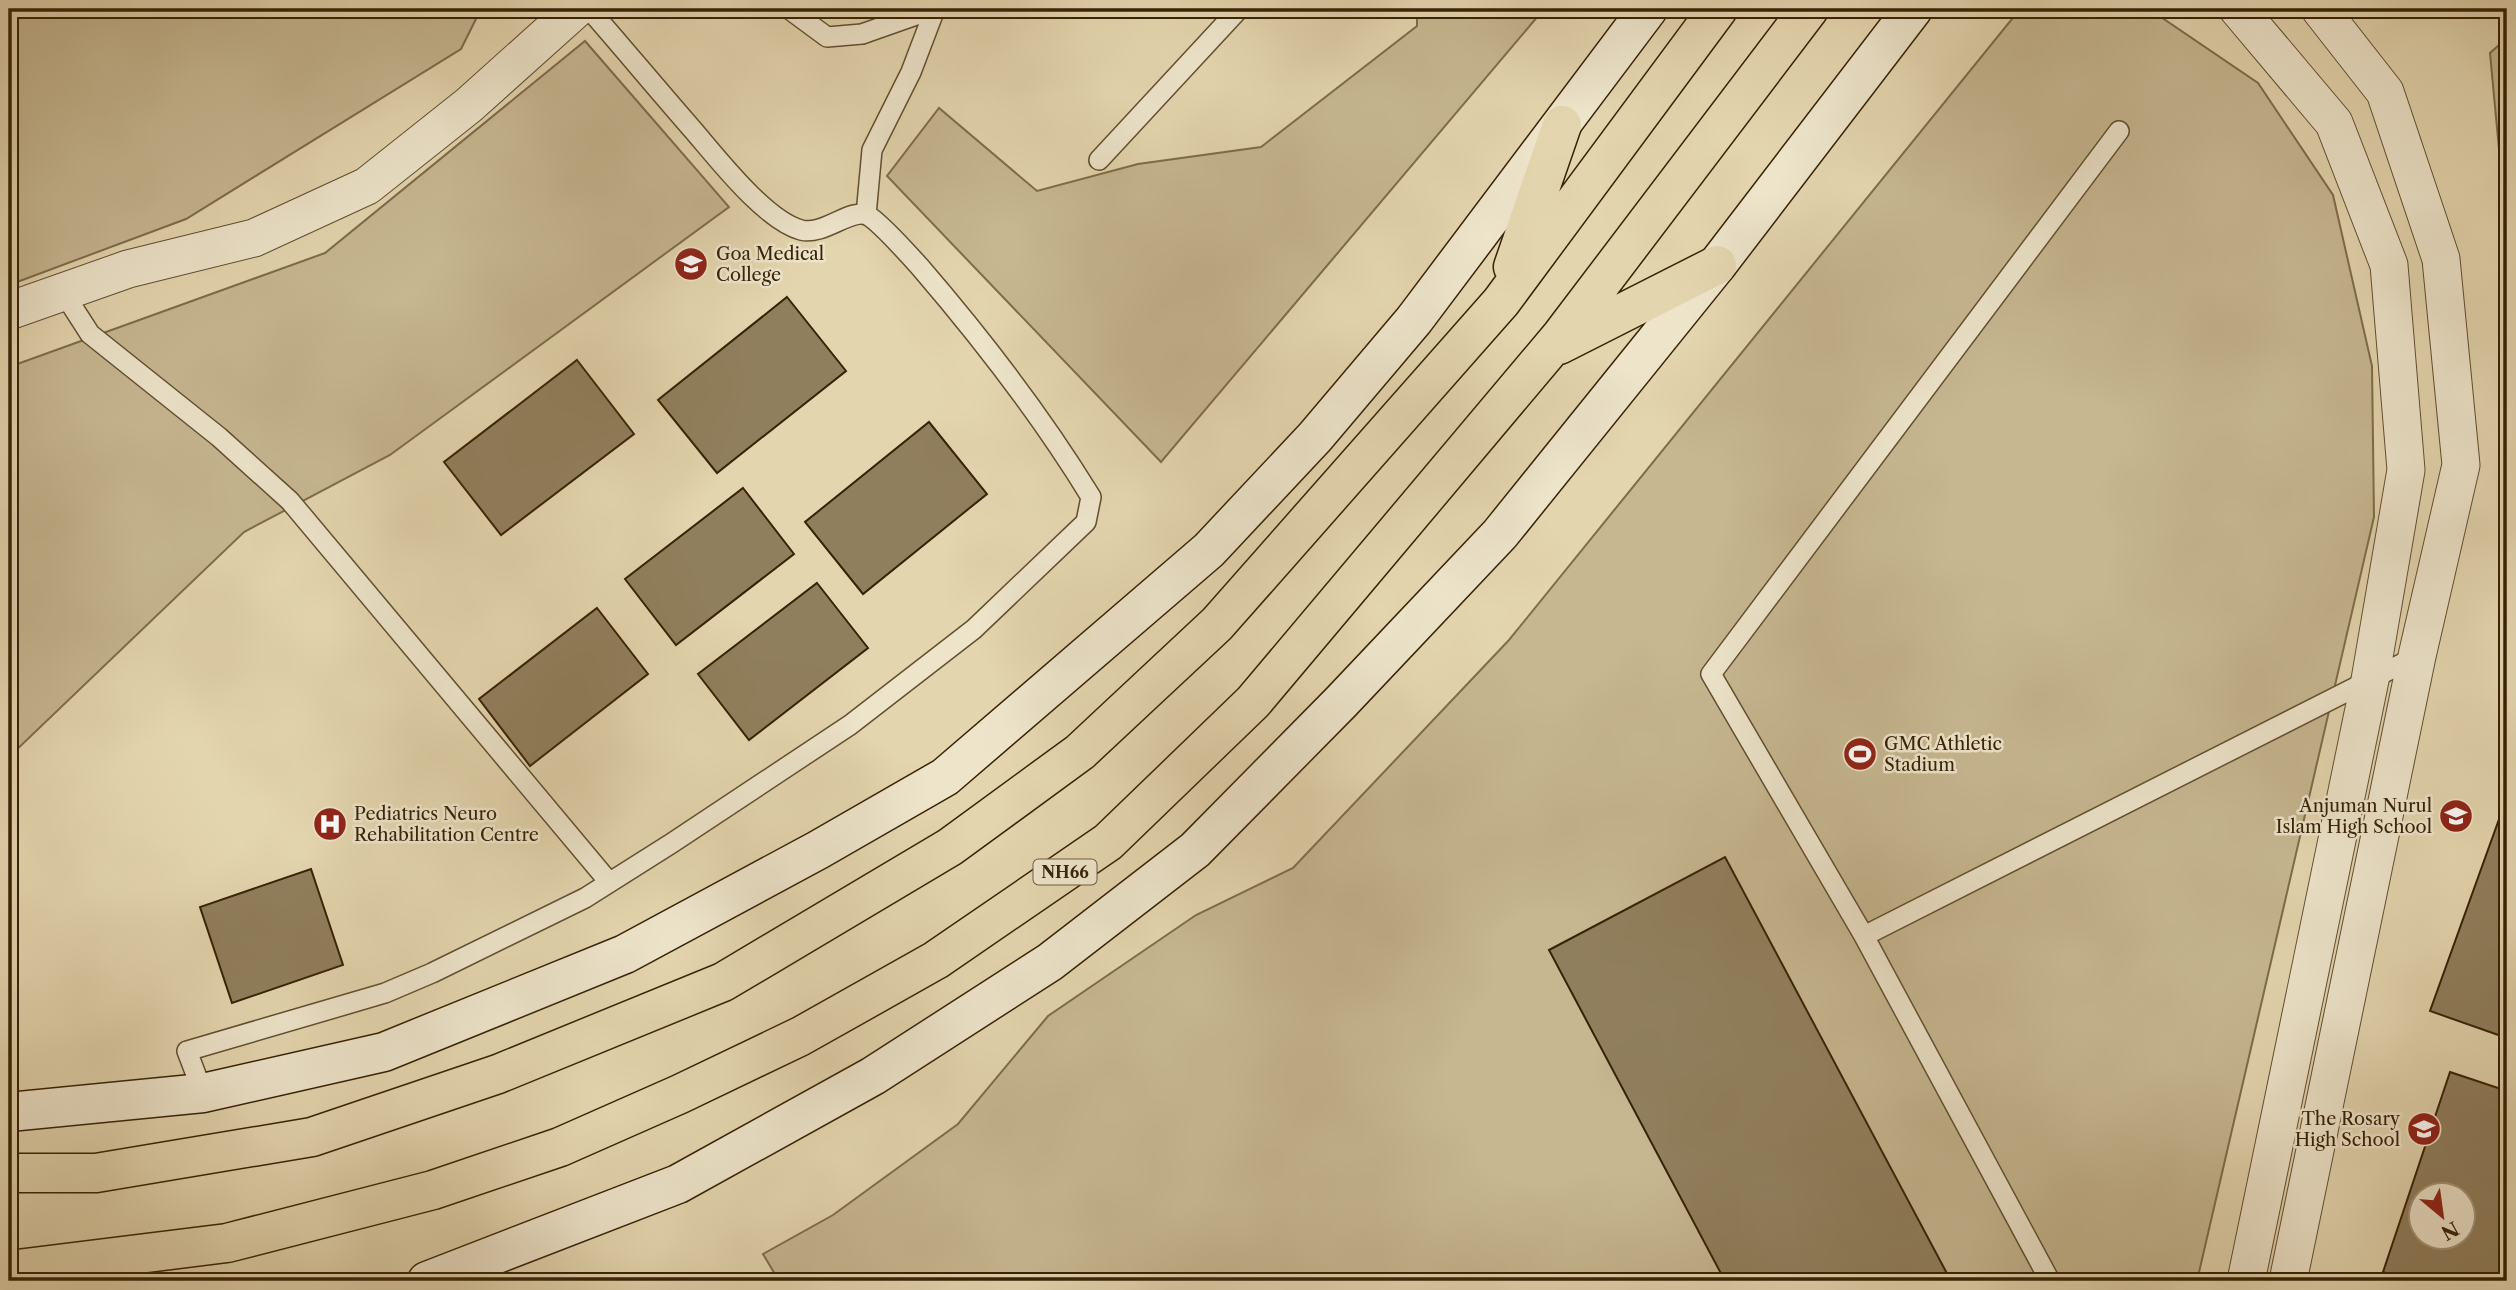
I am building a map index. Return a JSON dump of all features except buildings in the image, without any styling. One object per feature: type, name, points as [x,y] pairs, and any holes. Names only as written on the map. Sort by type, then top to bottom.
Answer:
[{"type":"highway","points":[[9,1173],[96,1173],[312,1137],[498,1074],[723,982],[950,847],[1080,751],[1217,624],[1501,302],[1718,9]]},
{"type":"highway","name":"NH66","points":[[9,1270],[20,1271],[227,1243],[433,1190],[560,1147],[801,1036],[936,960],[1108,842],[1253,702],[1550,349],[1809,9]]},
{"type":"highway","points":[[1501,302],[1562,125]]},
{"type":"highway","points":[[1550,349],[1717,265]]},
{"type":"street","points":[[9,312],[128,269],[254,238],[367,186],[469,105],[576,9]]},
{"type":"street","points":[[9,1112],[203,1093],[384,1052],[625,954],[818,850],[945,777],[1209,550],[1315,437],[1414,320],[1648,9]]},
{"type":"street","points":[[427,1281],[678,1184],[873,1076],[1051,962],[1195,850],[1341,702],[1500,534],[1717,265],[1913,9]]},
{"type":"street","points":[[2238,9],[2334,123],[2389,265],[2406,470],[2370,680],[2246,1281]]},
{"type":"street","points":[[2288,1281],[2417,656],[2461,465],[2441,259],[2385,92],[2320,9]]},
{"type":"lane","points":[[203,1093],[187,1051],[386,993],[585,898],[672,843],[850,725],[974,629],[1086,522],[1091,497],[1068,459],[947,299],[903,248],[866,215],[856,214],[827,228],[803,231],[784,222],[755,199],[719,161],[589,9]]},
{"type":"lane","points":[[789,9],[827,37],[862,34],[934,9]]},
{"type":"lane","points":[[866,215],[872,150],[911,72],[934,9]]},
{"type":"lane","points":[[1099,160],[1240,9]]},
{"type":"lane","points":[[2050,1281],[1864,936],[1711,674],[2119,131]]},
{"type":"lane","points":[[63,292],[90,334],[219,437],[290,502],[609,882]]},
{"type":"lane","points":[[1864,936],[2417,656]]},
{"type":"shaded area","points":[[9,9],[481,9],[461,49],[186,219],[9,285]]},
{"type":"shaded area","points":[[1417,9],[1544,9],[1161,462],[887,176],[939,108],[1037,191],[1138,164],[1261,147],[1417,26]]},
{"type":"shaded area","name":"GMC Athletic Stadium","points":[[2020,9],[2149,9],[2258,83],[2333,195],[2372,366],[2374,517],[2197,1281],[779,1281],[763,1254],[833,1215],[958,1124],[1048,1016],[1196,915],[1293,868],[1509,640]]},
{"type":"shaded area","points":[[2507,38],[2507,235],[2490,53]]},
{"type":"shaded area","points":[[585,41],[729,207],[390,455],[244,532],[9,757],[9,367],[325,253]]},
{"type":"place","name":"Goa Medical College","points":[[691,264]]},
{"type":"place","name":"GMC Athletic Stadium","points":[[1860,754]]},
{"type":"place","name":"Anjuman Nurul Islam High School","points":[[2456,816]]},
{"type":"place","name":"Pediatrics Neuro Rehabilitation Centre","points":[[330,824]]},
{"type":"place","name":"The Rosary High School","points":[[2424,1129]]}]
